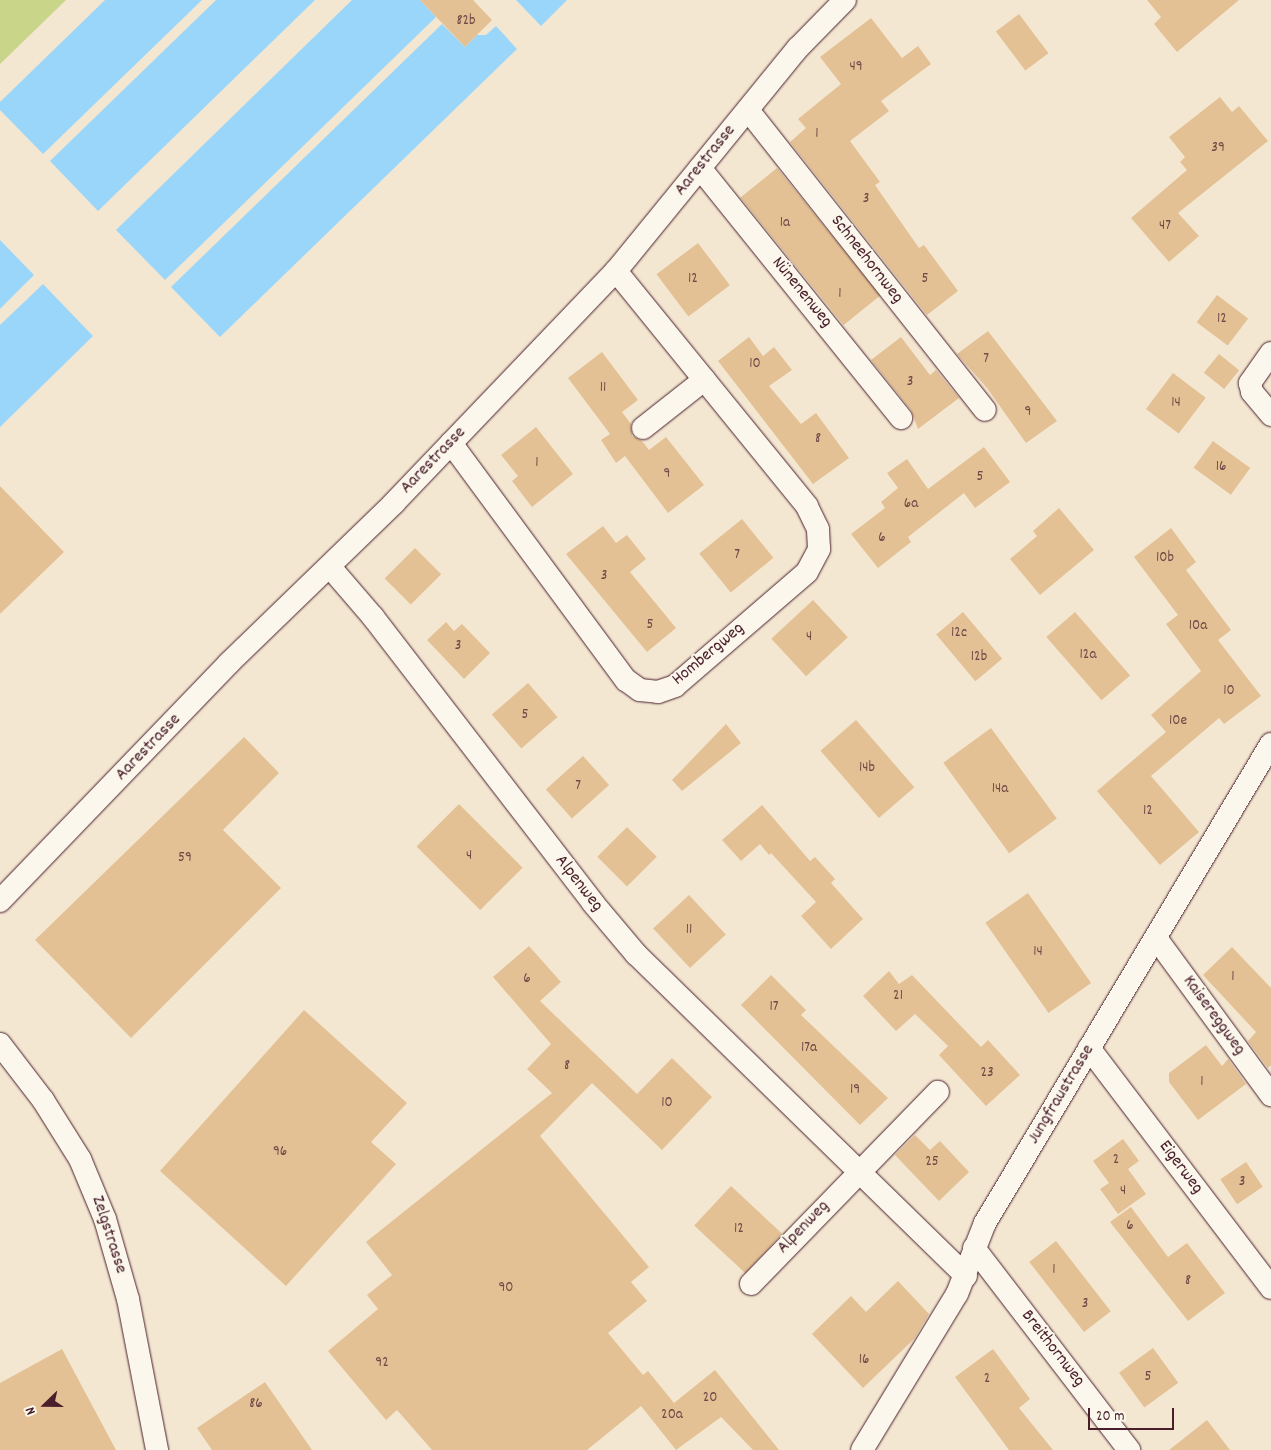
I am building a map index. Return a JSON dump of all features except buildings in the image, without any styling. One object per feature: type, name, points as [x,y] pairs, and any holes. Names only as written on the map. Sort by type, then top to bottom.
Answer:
[{"type":"street","name":"Aarestrasse","points":[[0,901],[229,663],[330,567],[452,443],[616,271],[798,48],[845,0]]},
{"type":"street","name":"Schneehornweg","points":[[748,110],[985,410]]},
{"type":"street","name":"Nünenenweg","points":[[700,168],[902,418]]},
{"type":"street","name":"Hombergweg","points":[[452,443],[626,680],[640,690],[658,692],[675,686],[807,572],[820,549],[818,529],[807,506],[616,271]]},
{"type":"street","points":[[1271,354],[1250,382],[1252,392],[1271,415]]},
{"type":"street","points":[[643,428],[704,380]]},
{"type":"street","name":"Alpenweg","points":[[330,567],[373,617],[630,947],[966,1276]]},
{"type":"street","name":"Jungfraustrasse","points":[[862,1450],[966,1276],[974,1248],[985,1223],[1271,744]]},
{"type":"street","name":"Kaisereggweg","points":[[1156,938],[1271,1095]]},
{"type":"street","name":"Zelgstrasse","points":[[0,1044],[43,1100],[80,1159],[104,1219],[128,1299],[157,1450]]},
{"type":"street","name":"Eigerweg","points":[[1089,1048],[1271,1288]]},
{"type":"street","name":"Alpenweg","points":[[751,1284],[938,1092]]},
{"type":"street","name":"Breithornweg","points":[[974,1248],[1129,1450]]},
{"type":"green space","points":[[0,0],[66,0],[0,64]]},
{"type":"water","points":[[105,0],[202,0],[43,154],[0,110],[0,102]]},
{"type":"water","points":[[216,0],[315,0],[98,211],[50,161]]},
{"type":"water","points":[[352,0],[420,0],[436,17],[165,280],[116,230]]},
{"type":"water","points":[[516,0],[567,0],[541,26]]},
{"type":"water","points":[[442,24],[465,47],[477,35],[486,35],[496,26],[517,49],[220,337],[171,287]]},
{"type":"water","points":[[0,240],[34,275],[0,309]]},
{"type":"water","points":[[43,284],[93,336],[0,427],[0,325]]}]
